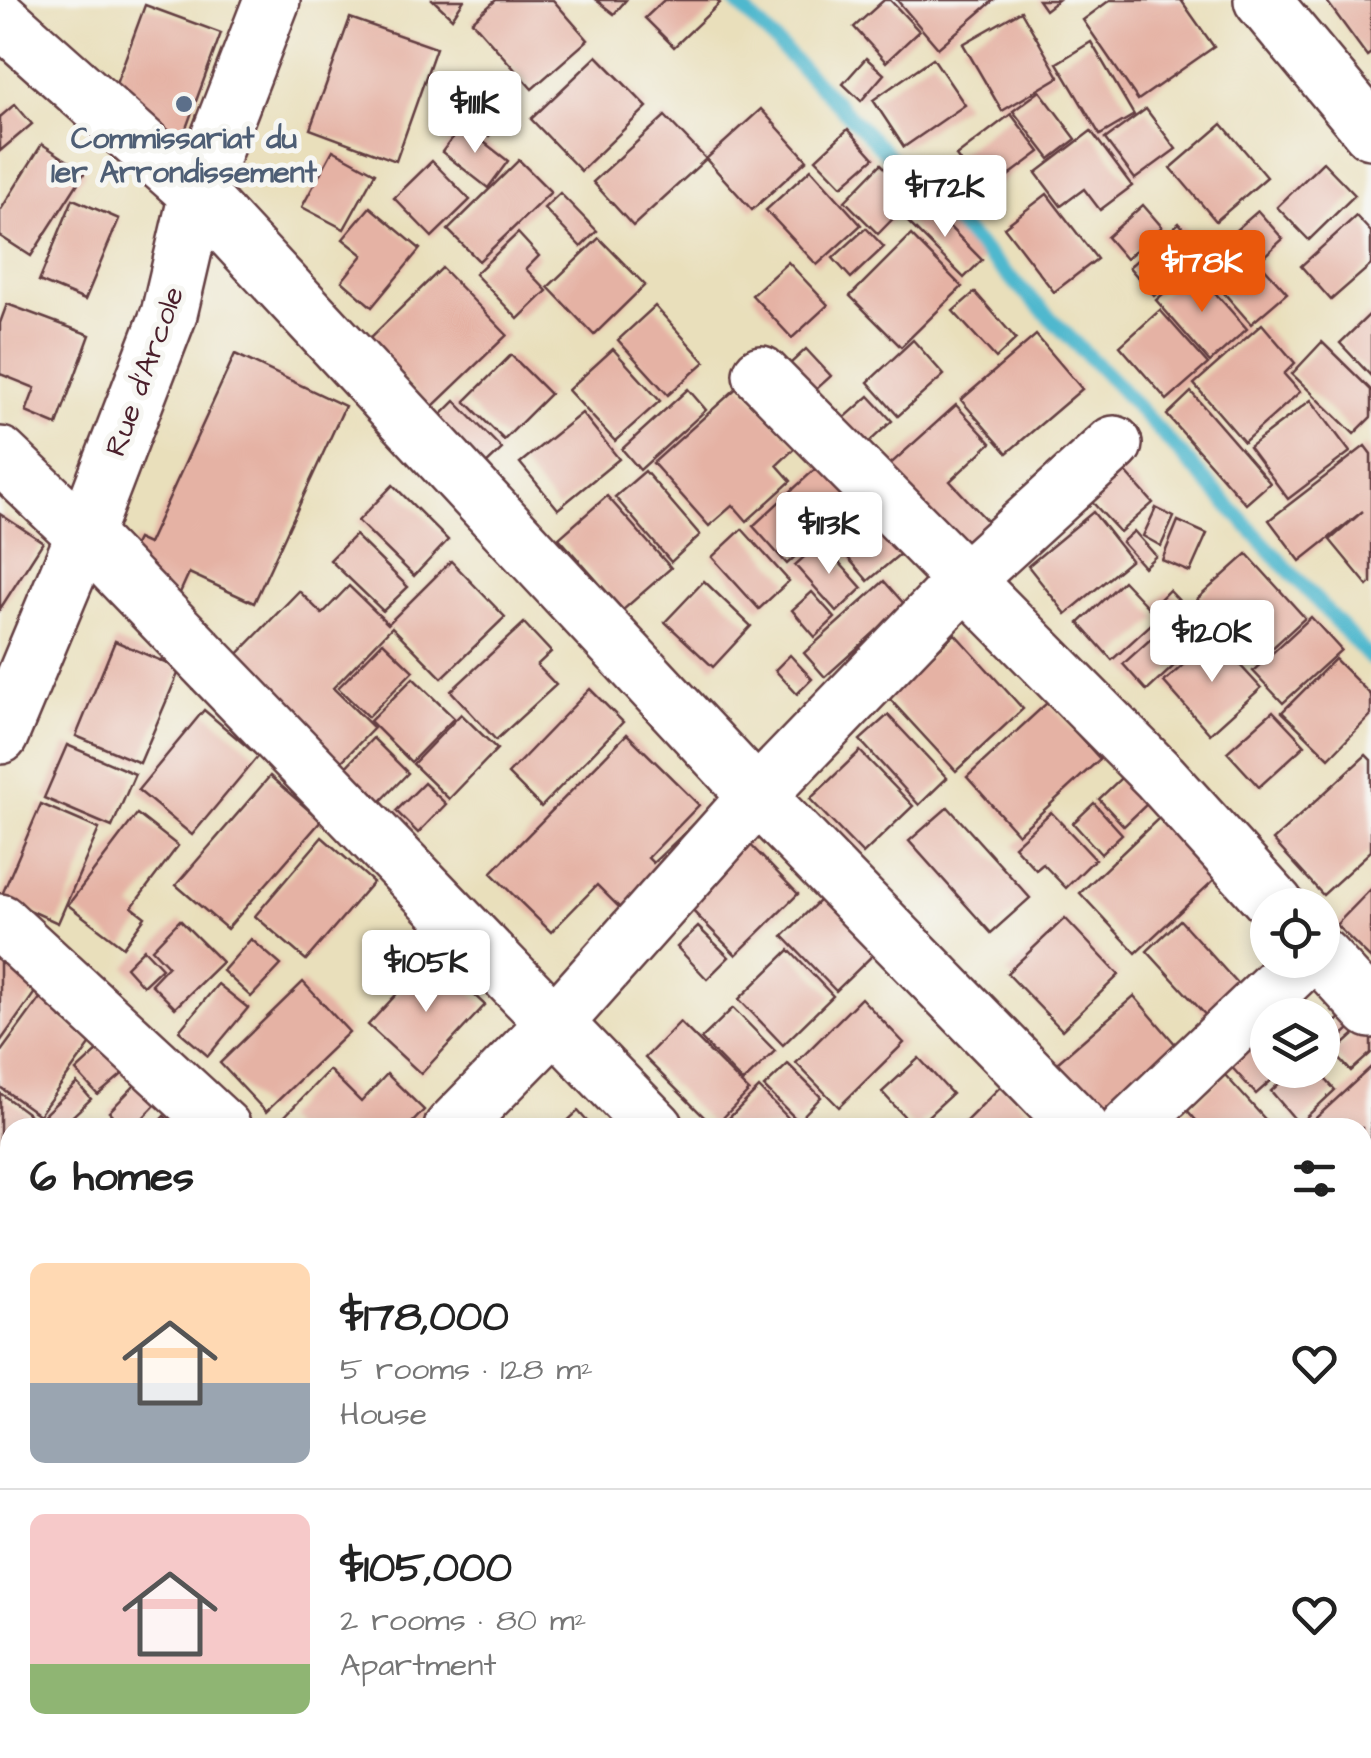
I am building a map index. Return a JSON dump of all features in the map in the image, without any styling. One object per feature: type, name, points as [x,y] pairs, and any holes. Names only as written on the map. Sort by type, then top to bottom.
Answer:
[{"type":"street","name":"Rue d'Arcole","points":[[0,736],[84,535],[169,314],[197,194],[272,0]]},
{"type":"street","points":[[1262,0],[1371,131]]},
{"type":"street","points":[[0,18],[197,194],[758,796],[1071,1118]]},
{"type":"street","points":[[761,374],[1160,777],[1261,888]]},
{"type":"street","points":[[462,1118],[554,1024],[758,796],[965,580],[1114,444]]},
{"type":"street","points":[[0,454],[84,535],[646,1118]]},
{"type":"street","points":[[0,922],[212,1118]]},
{"type":"street","points":[[1340,976],[1371,1010]]},
{"type":"street","points":[[1138,1118],[1285,978]]},
{"type":"building","points":[[433,0],[464,0],[452,18]]},
{"type":"building","points":[[496,0],[553,0],[588,40],[532,89],[472,21]]},
{"type":"building","points":[[596,0],[626,0],[614,14]]},
{"type":"building","points":[[664,0],[720,3],[674,47],[645,18]]},
{"type":"building","points":[[884,0],[890,0],[919,31],[886,62],[854,27]]},
{"type":"building","points":[[897,0],[994,0],[938,48]]},
{"type":"building","points":[[1038,0],[1058,0],[1045,10]]},
{"type":"building","points":[[1110,0],[1181,0],[1214,47],[1138,100],[1083,20]]},
{"type":"building","points":[[1326,0],[1371,0],[1371,53],[1367,56]]},
{"type":"building","points":[[145,5],[221,33],[181,142],[105,114]]},
{"type":"building","points":[[1021,11],[1059,77],[1002,111],[963,44]]},
{"type":"building","points":[[350,18],[436,48],[396,161],[310,129]]},
{"type":"building","points":[[1091,42],[1134,115],[1100,135],[1057,63]]},
{"type":"building","points":[[597,56],[647,107],[581,171],[531,119]]},
{"type":"building","points":[[866,58],[884,74],[861,101],[843,84]]},
{"type":"building","points":[[933,58],[965,105],[904,147],[873,100]]},
{"type":"building","points":[[1040,91],[1076,139],[1050,159],[1013,111]]},
{"type":"building","points":[[482,97],[504,120],[489,136],[466,112]]},
{"type":"building","points":[[15,104],[32,124],[0,151],[0,117]]},
{"type":"building","points":[[761,109],[807,160],[752,210],[706,159]]},
{"type":"building","points":[[1146,109],[1176,149],[1135,179],[1105,139]]},
{"type":"building","points":[[1011,114],[1040,152],[984,194],[956,156]]},
{"type":"building","points":[[665,116],[706,159],[633,226],[593,182]]},
{"type":"building","points":[[1222,124],[1267,177],[1216,221],[1171,168]]},
{"type":"building","points":[[462,125],[508,161],[488,188],[442,152]]},
{"type":"building","points":[[848,129],[874,158],[842,186],[816,159]]},
{"type":"building","points":[[1091,131],[1132,186],[1100,210],[1084,189],[1061,206],[1036,173]]},
{"type":"building","points":[[42,144],[85,172],[31,256],[0,236],[0,211]]},
{"type":"building","points":[[333,150],[375,173],[344,229],[302,207]]},
{"type":"building","points":[[519,160],[551,192],[479,261],[448,230]]},
{"type":"building","points":[[432,161],[470,200],[432,237],[394,198]]},
{"type":"building","points":[[1323,162],[1355,195],[1309,240],[1277,207]]},
{"type":"building","points":[[881,164],[914,197],[878,234],[845,201]]},
{"type":"building","points":[[811,169],[861,225],[817,265],[766,210]]},
{"type":"building","points":[[560,193],[597,231],[581,247],[544,208]]},
{"type":"building","points":[[1047,194],[1097,259],[1054,292],[1004,227]]},
{"type":"building","points":[[73,199],[119,219],[85,300],[39,281]]},
{"type":"building","points":[[926,203],[982,260],[964,278],[907,221]]},
{"type":"building","points":[[1143,205],[1162,227],[1126,259],[1107,237]]},
{"type":"building","points":[[370,207],[420,249],[372,307],[342,281],[363,255],[343,239]]},
{"type":"building","points":[[1258,211],[1283,239],[1262,258],[1236,230]]},
{"type":"building","points":[[1356,216],[1371,232],[1371,265],[1331,300],[1301,266]]},
{"type":"building","points":[[1179,223],[1204,252],[1154,296],[1129,267]]},
{"type":"building","points":[[866,228],[884,247],[851,278],[833,258]]},
{"type":"building","points":[[518,233],[539,256],[526,269],[547,291],[518,319],[475,274]]},
{"type":"building","points":[[911,235],[962,287],[901,347],[850,296]]},
{"type":"building","points":[[599,238],[645,285],[594,335],[548,287]]},
{"type":"building","points":[[1253,255],[1287,293],[1251,324],[1218,286]]},
{"type":"building","points":[[788,262],[828,305],[792,338],[752,295]]},
{"type":"building","points":[[442,268],[507,335],[431,408],[367,341]]},
{"type":"building","points":[[1193,268],[1247,329],[1210,362],[1156,300]]},
{"type":"building","points":[[975,292],[1016,339],[996,358],[953,311]]},
{"type":"building","points":[[7,304],[90,335],[57,425],[26,412],[35,388],[0,374],[0,323]]},
{"type":"building","points":[[655,306],[705,362],[668,395],[618,340]]},
{"type":"building","points":[[1160,310],[1208,364],[1167,400],[1120,346]]},
{"type":"building","points":[[1371,313],[1371,376],[1340,343]]},
{"type":"building","points":[[1262,324],[1295,363],[1284,374],[1300,392],[1244,442],[1194,384]]},
{"type":"building","points":[[1036,335],[1082,389],[1007,453],[961,400]]},
{"type":"building","points":[[913,340],[944,375],[898,416],[868,382]]},
{"type":"building","points":[[1322,342],[1371,390],[1371,417],[1354,434],[1292,374]]},
{"type":"building","points":[[613,349],[660,401],[615,441],[568,390]]},
{"type":"building","points":[[806,349],[831,376],[801,403],[777,376]]},
{"type":"building","points":[[235,354],[345,406],[254,603],[189,573],[179,595],[122,569],[137,539],[148,544]]},
{"type":"building","points":[[511,355],[550,394],[504,440],[465,401]]},
{"type":"building","points":[[741,384],[797,446],[777,465],[791,481],[747,521],[733,505],[709,526],[653,463]]},
{"type":"building","points":[[688,389],[706,410],[640,470],[622,449]]},
{"type":"building","points":[[1191,392],[1270,483],[1246,504],[1167,415]]},
{"type":"building","points":[[869,396],[892,421],[866,445],[843,419]]},
{"type":"building","points":[[1311,400],[1350,452],[1288,499],[1249,447]]},
{"type":"building","points":[[455,401],[502,449],[483,467],[437,419]]},
{"type":"building","points":[[956,405],[991,443],[950,481],[990,524],[961,551],[886,468]]},
{"type":"building","points":[[582,413],[619,459],[558,509],[520,463]]},
{"type":"building","points":[[1365,446],[1371,454],[1368,586],[1330,540],[1363,511],[1300,561],[1269,520]]},
{"type":"building","points":[[826,459],[859,498],[787,564],[753,526]]},
{"type":"building","points":[[1115,460],[1153,503],[1120,532],[1081,490]]},
{"type":"building","points":[[645,471],[700,535],[671,562],[615,497]]},
{"type":"building","points":[[393,485],[448,540],[414,576],[358,521]]},
{"type":"building","points":[[607,496],[671,568],[623,610],[559,538]]},
{"type":"building","points":[[869,505],[907,548],[868,581],[832,539]]},
{"type":"building","points":[[1156,508],[1174,517],[1161,546],[1143,536]]},
{"type":"building","points":[[1093,512],[1131,560],[1066,614],[1028,566]]},
{"type":"building","points":[[0,514],[43,542],[0,609]]},
{"type":"building","points":[[1178,521],[1207,534],[1190,572],[1162,560]]},
{"type":"building","points":[[742,529],[789,581],[759,609],[712,557]]},
{"type":"building","points":[[1134,531],[1156,556],[1144,567],[1122,542]]},
{"type":"building","points":[[355,535],[408,587],[383,611],[330,560]]},
{"type":"building","points":[[821,542],[862,588],[837,612],[795,565]]},
{"type":"building","points":[[1247,554],[1305,618],[1255,664],[1197,599]]},
{"type":"building","points":[[451,561],[505,617],[442,678],[392,627],[333,688],[374,728],[339,764],[230,662],[299,591],[322,614],[349,586],[388,624]]},
{"type":"building","points":[[704,581],[751,626],[713,667],[665,622]]},
{"type":"building","points":[[884,581],[905,605],[825,677],[804,653]]},
{"type":"building","points":[[1123,581],[1158,618],[1112,660],[1079,623]]},
{"type":"building","points":[[1169,590],[1200,623],[1185,637],[1155,604]]},
{"type":"building","points":[[812,592],[835,618],[815,637],[792,610]]},
{"type":"building","points":[[1311,617],[1341,650],[1283,703],[1253,671]]},
{"type":"building","points":[[524,623],[551,652],[537,665],[556,685],[496,740],[451,691]]},
{"type":"building","points":[[1165,626],[1189,652],[1147,691],[1123,664]]},
{"type":"building","points":[[955,634],[1023,709],[956,771],[887,696]]},
{"type":"building","points":[[1214,637],[1261,688],[1210,734],[1164,682]]},
{"type":"building","points":[[115,641],[180,669],[140,763],[76,736]]},
{"type":"building","points":[[383,642],[413,671],[368,717],[338,688]]},
{"type":"building","points":[[790,655],[812,679],[797,694],[775,670]]},
{"type":"building","points":[[1335,659],[1371,695],[1371,715],[1329,758],[1282,712]]},
{"type":"building","points":[[413,678],[454,718],[411,762],[370,721]]},
{"type":"building","points":[[590,689],[623,722],[541,807],[508,774]]},
{"type":"building","points":[[1048,702],[1100,759],[1018,834],[967,777]]},
{"type":"building","points":[[204,710],[258,756],[192,835],[138,790]]},
{"type":"building","points":[[1273,711],[1305,745],[1259,787],[1227,752]]},
{"type":"building","points":[[461,714],[497,749],[449,799],[413,764]]},
{"type":"building","points":[[888,715],[947,778],[919,805],[860,740]]},
{"type":"building","points":[[627,734],[699,805],[648,858],[653,863],[693,825],[710,844],[622,910],[597,885],[551,932],[491,873]]},
{"type":"building","points":[[373,738],[408,773],[378,804],[343,770]]},
{"type":"building","points":[[67,745],[135,774],[112,827],[44,798]]},
{"type":"building","points":[[860,751],[913,806],[863,854],[810,799]]},
{"type":"building","points":[[1366,755],[1371,760],[1371,851],[1331,888],[1317,888],[1273,840]]},
{"type":"building","points":[[270,776],[321,821],[227,929],[176,885]]},
{"type":"building","points":[[1122,777],[1147,804],[1124,826],[1099,799]]},
{"type":"building","points":[[424,783],[446,804],[418,833],[396,811]]},
{"type":"building","points":[[1094,803],[1122,834],[1101,854],[1073,823]]},
{"type":"building","points":[[41,804],[99,829],[58,923],[1,897]]},
{"type":"building","points":[[948,807],[1030,898],[991,933],[909,841]]},
{"type":"building","points":[[1051,812],[1095,859],[1066,888],[1043,864],[1036,870],[1014,846]]},
{"type":"building","points":[[137,814],[178,846],[132,907],[145,917],[123,947],[68,905]]},
{"type":"building","points":[[1160,817],[1216,878],[1136,953],[1080,893]]},
{"type":"building","points":[[742,836],[798,894],[736,955],[680,898]]},
{"type":"building","points":[[322,837],[373,882],[306,960],[255,916]]},
{"type":"building","points":[[1371,889],[1371,959],[1340,929],[1340,921]]},
{"type":"building","points":[[825,895],[878,950],[836,991],[783,936]]},
{"type":"building","points":[[1065,918],[1119,975],[1062,1030],[1007,973]]},
{"type":"building","points":[[180,920],[222,962],[175,1008],[151,984],[168,966],[152,949]]},
{"type":"building","points":[[1180,920],[1244,991],[1211,1021],[1147,951]]},
{"type":"building","points":[[698,927],[729,957],[707,979],[677,947]]},
{"type":"building","points":[[251,939],[281,965],[251,997],[223,971]]},
{"type":"building","points":[[0,949],[38,988],[0,1042]]},
{"type":"building","points":[[144,949],[162,968],[143,986],[126,967]]},
{"type":"building","points":[[789,950],[833,996],[783,1045],[739,999]]},
{"type":"building","points":[[432,956],[485,1005],[421,1074],[368,1025]]},
{"type":"building","points":[[303,982],[349,1032],[266,1112],[220,1063]]},
{"type":"building","points":[[218,984],[248,1008],[208,1056],[179,1031]]},
{"type":"building","points":[[43,994],[65,1011],[61,1018],[92,1042],[39,1115],[0,1087],[0,1053]]},
{"type":"building","points":[[1134,996],[1189,1060],[1122,1118],[1102,1118],[1056,1064]]},
{"type":"building","points":[[861,998],[904,1043],[839,1107],[796,1063]]},
{"type":"building","points":[[1352,1007],[1362,1018],[1340,1038],[1340,1018]]},
{"type":"building","points":[[733,1008],[775,1051],[743,1082],[701,1039]]},
{"type":"building","points":[[680,1022],[749,1091],[723,1118],[705,1118],[645,1058]]},
{"type":"building","points":[[1364,1026],[1371,1033],[1371,1053],[1351,1071],[1340,1059],[1340,1048]]},
{"type":"building","points":[[1250,1029],[1250,1087],[1219,1053]]},
{"type":"building","points":[[103,1046],[126,1071],[98,1095],[76,1071]]},
{"type":"building","points":[[919,1058],[952,1094],[926,1118],[906,1118],[882,1092]]},
{"type":"building","points":[[788,1064],[821,1097],[801,1118],[795,1118],[764,1087]]},
{"type":"building","points":[[1371,1067],[1371,1118],[1316,1118]]},
{"type":"building","points":[[329,1070],[361,1102],[387,1074],[424,1110],[416,1118],[283,1118]]},
{"type":"building","points":[[1225,1075],[1264,1118],[1194,1118],[1187,1110]]},
{"type":"building","points":[[140,1080],[160,1100],[143,1118],[115,1118],[109,1112]]},
{"type":"building","points":[[77,1083],[91,1099],[71,1118],[40,1118]]},
{"type":"building","points":[[1002,1085],[1035,1118],[969,1118]]},
{"type":"building","points":[[759,1088],[788,1118],[729,1118]]},
{"type":"building","points":[[1274,1088],[1335,1090],[1305,1118],[1294,1118],[1271,1091]]},
{"type":"building","points":[[0,1093],[30,1115],[28,1118],[0,1118]]},
{"type":"waterway","points":[[734,0],[1115,383],[1371,659]]},
{"type":"place","name":"Commissariat du 1er Arrondissement","points":[[184,104]]}]
